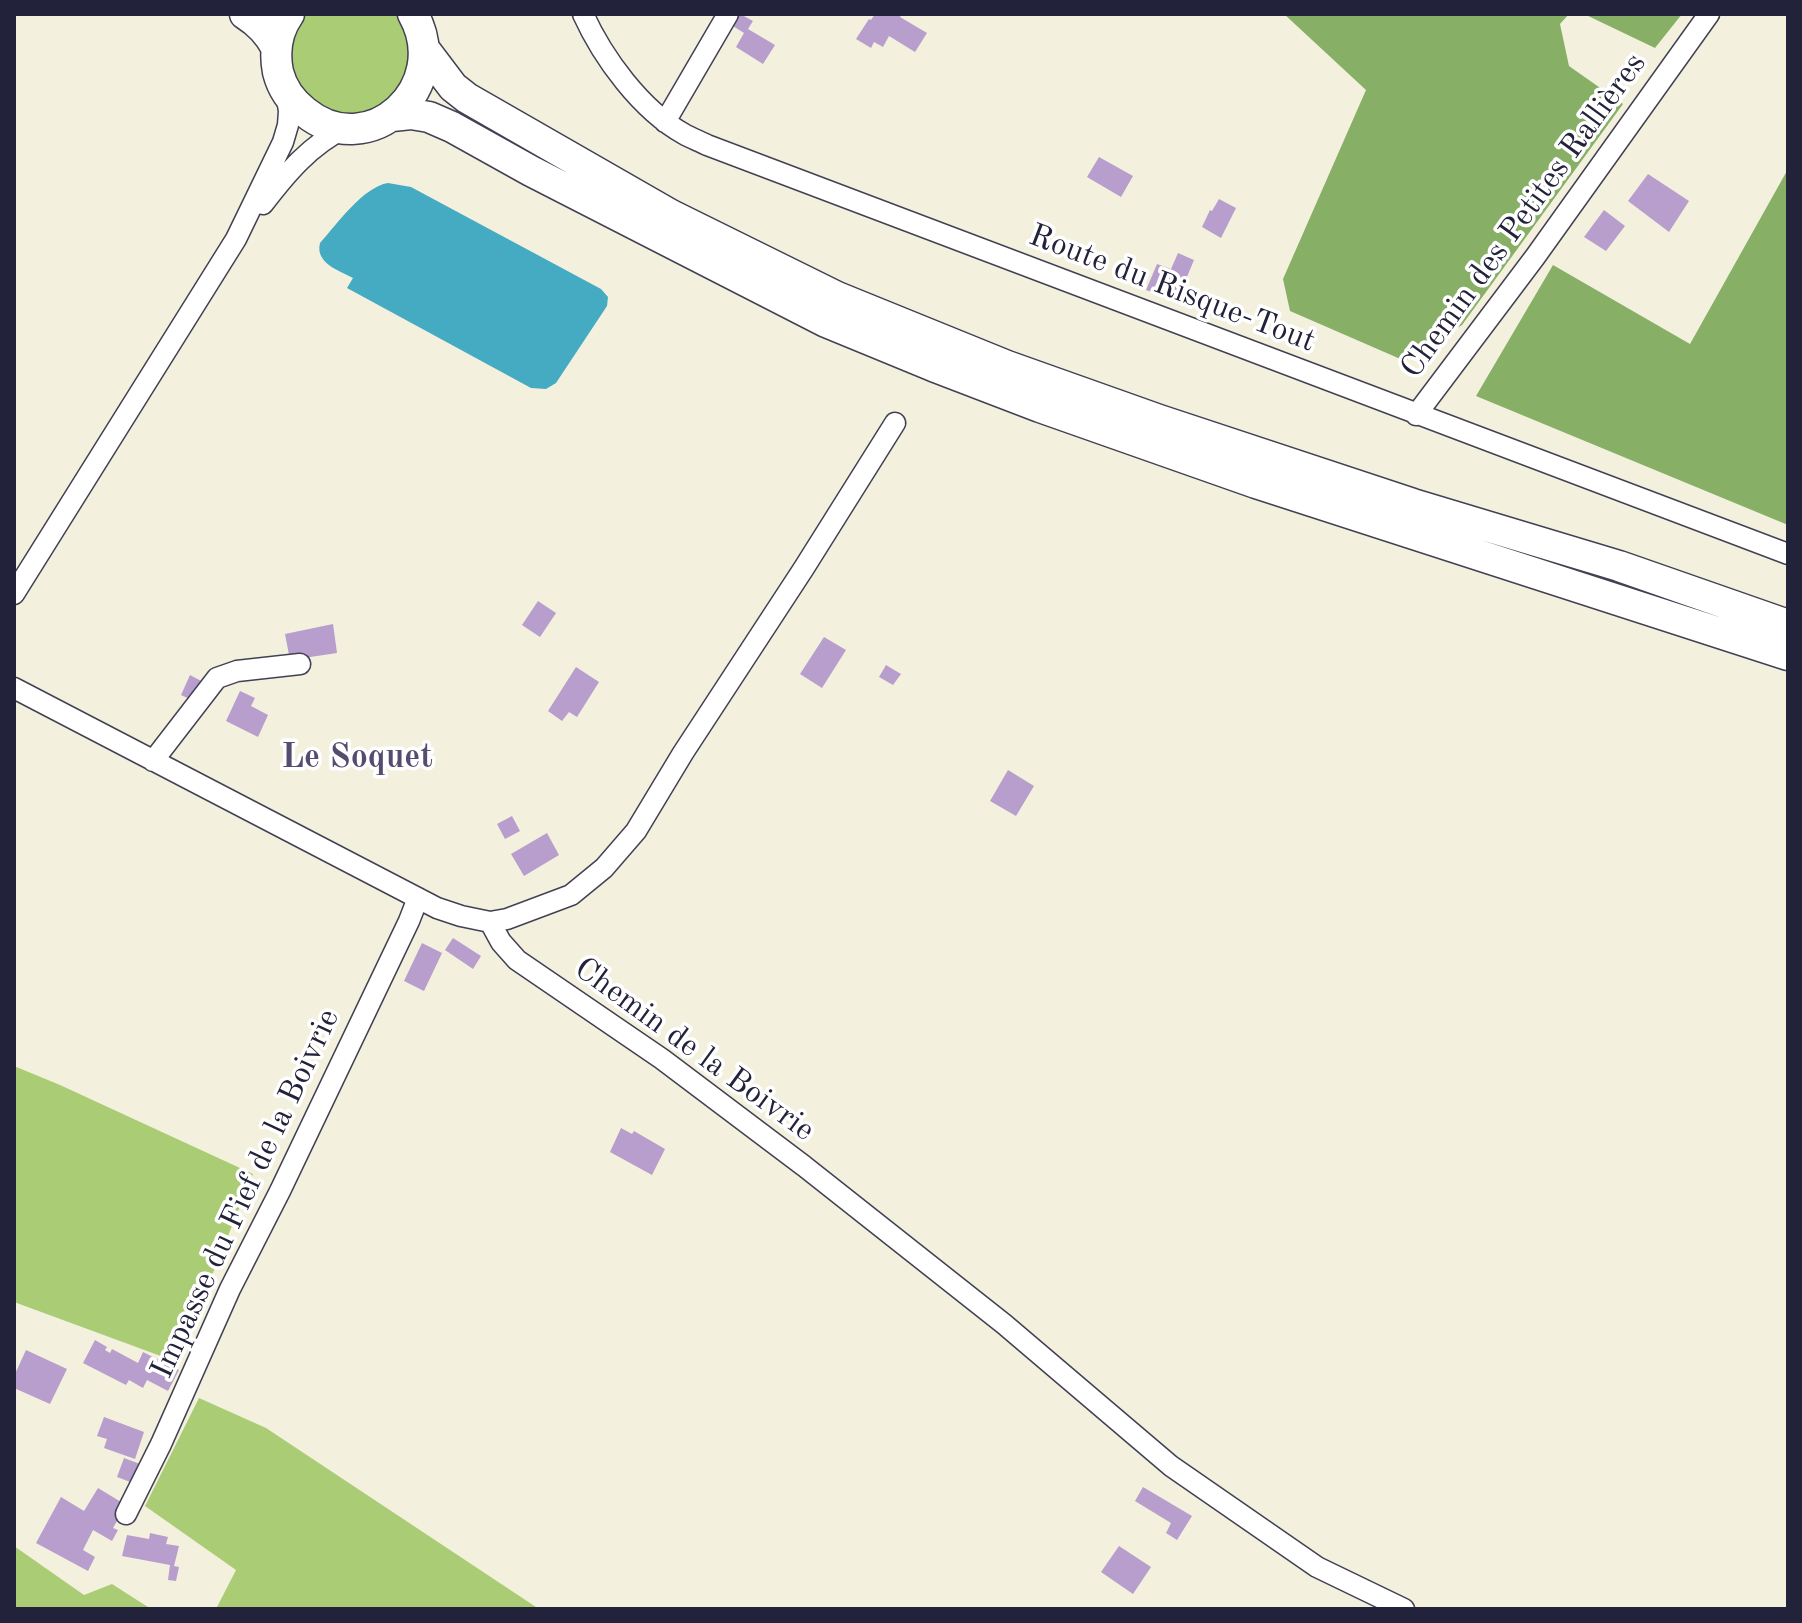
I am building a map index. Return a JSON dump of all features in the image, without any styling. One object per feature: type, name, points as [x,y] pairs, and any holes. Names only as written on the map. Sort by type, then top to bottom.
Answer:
[{"type":"highway","points":[[245,14],[259,23],[276,47]]},
{"type":"highway","points":[[289,14],[276,47],[280,78],[297,106],[327,125],[345,128],[369,126],[392,116],[411,114],[429,117],[826,322],[1040,407],[1256,483],[1788,655]]},
{"type":"highway","points":[[392,116],[417,87],[423,69],[423,38],[413,14]]},
{"type":"highway","points":[[425,50],[453,87],[467,98],[671,215],[837,297],[1007,366],[1159,420],[1413,504],[1619,566],[1788,625]]},
{"type":"street","name":"Route du Risque-Tout","points":[[583,14],[612,65],[638,96],[665,122],[707,145],[1788,554]]},
{"type":"street","points":[[665,122],[728,14]]},
{"type":"street","name":"Chemin des Petites Rallières","points":[[1416,415],[1535,257],[1709,14]]},
{"type":"street","points":[[236,239],[283,142],[289,111],[286,92]]},
{"type":"street","points":[[14,594],[236,239],[279,184],[311,150],[328,136],[345,128]]},
{"type":"street","points":[[14,688],[437,908],[490,922],[507,919],[571,895],[604,868],[636,831],[895,423]]},
{"type":"street","points":[[153,761],[217,678],[237,671],[300,664]]},
{"type":"street","name":"Impasse du Fief de la Boivrie","points":[[126,1514],[418,898]]},
{"type":"street","name":"Chemin de la Boivrie","points":[[490,922],[501,942],[517,960],[662,1059],[804,1166],[1004,1324],[1171,1466],[1317,1567],[1404,1609]]},
{"type":"green space","points":[[305,14],[398,14],[404,22],[413,50],[398,95],[362,115],[330,111],[316,103],[295,78],[291,62],[295,29]]},
{"type":"green space","points":[[1284,14],[1569,14],[1560,24],[1569,66],[1623,104],[1462,325],[1405,361],[1290,311],[1283,279],[1366,90]]},
{"type":"green space","points":[[1584,14],[1682,14],[1655,48]]},
{"type":"green space","points":[[1788,169],[1788,525],[1476,396],[1553,265],[1690,344]]},
{"type":"green space","points":[[14,1066],[253,1174],[177,1362],[14,1302]]},
{"type":"green space","points":[[199,1398],[266,1428],[539,1609],[216,1609],[236,1570],[145,1506]]},
{"type":"green space","points":[[14,1546],[84,1595],[112,1584],[151,1609],[14,1609]]},
{"type":"water","points":[[388,183],[411,187],[601,289],[608,297],[607,306],[556,383],[546,389],[531,388],[347,288],[353,278],[324,261],[319,250],[320,243],[369,191]]},
{"type":"building","points":[[740,14],[753,21],[748,29],[775,45],[763,64],[736,47],[744,33],[733,26]]},
{"type":"building","points":[[875,14],[902,14],[900,17],[927,33],[915,52],[889,36],[883,47],[874,42],[871,48],[856,39]]},
{"type":"building","points":[[1099,157],[1133,176],[1121,197],[1087,177]]},
{"type":"building","points":[[1648,174],[1689,201],[1669,232],[1628,201]]},
{"type":"building","points":[[1219,199],[1236,208],[1221,238],[1202,227]]},
{"type":"building","points":[[1604,210],[1625,226],[1606,251],[1584,237]]},
{"type":"building","points":[[1178,253],[1194,260],[1177,301],[1146,290],[1157,264],[1171,269]]},
{"type":"building","points":[[538,601],[556,613],[540,637],[522,625]]},
{"type":"building","points":[[333,624],[337,653],[290,660],[285,634]]},
{"type":"building","points":[[824,637],[846,650],[822,688],[800,674]]},
{"type":"building","points":[[886,665],[901,674],[893,685],[879,677]]},
{"type":"building","points":[[576,667],[599,682],[577,717],[569,712],[562,721],[548,711]]},
{"type":"building","points":[[190,675],[205,683],[196,702],[181,695]]},
{"type":"building","points":[[240,691],[255,698],[251,706],[268,715],[258,737],[226,721]]},
{"type":"building","points":[[1008,770],[1034,786],[1016,816],[990,801]]},
{"type":"building","points":[[512,816],[520,831],[505,839],[497,824]]},
{"type":"building","points":[[547,833],[559,855],[524,876],[511,854]]},
{"type":"building","points":[[453,938],[481,956],[473,969],[445,950]]},
{"type":"building","points":[[422,943],[442,953],[424,991],[404,981]]},
{"type":"building","points":[[621,1128],[632,1134],[634,1131],[665,1149],[652,1175],[610,1152]]},
{"type":"building","points":[[95,1340],[107,1347],[105,1350],[110,1353],[112,1349],[138,1363],[143,1352],[179,1370],[168,1391],[147,1380],[143,1388],[129,1380],[126,1385],[83,1363]]},
{"type":"building","points":[[26,1350],[67,1369],[50,1404],[14,1388],[14,1376]]},
{"type":"building","points":[[104,1417],[144,1432],[135,1459],[104,1448],[107,1439],[97,1436]]},
{"type":"building","points":[[124,1458],[140,1464],[133,1483],[117,1477]]},
{"type":"building","points":[[1143,1487],[1192,1516],[1177,1540],[1166,1533],[1171,1523],[1135,1501]]},
{"type":"building","points":[[98,1488],[126,1505],[113,1528],[118,1530],[112,1541],[93,1530],[83,1550],[95,1557],[88,1571],[36,1543],[61,1497],[84,1511]]},
{"type":"building","points":[[150,1533],[168,1537],[166,1544],[179,1546],[174,1566],[179,1567],[176,1581],[168,1580],[170,1565],[122,1556],[127,1535],[149,1539]]},
{"type":"building","points":[[1119,1546],[1151,1567],[1133,1594],[1101,1572]]},
{"type":"district","name":"Le Soquet","points":[[357,758]]}]
